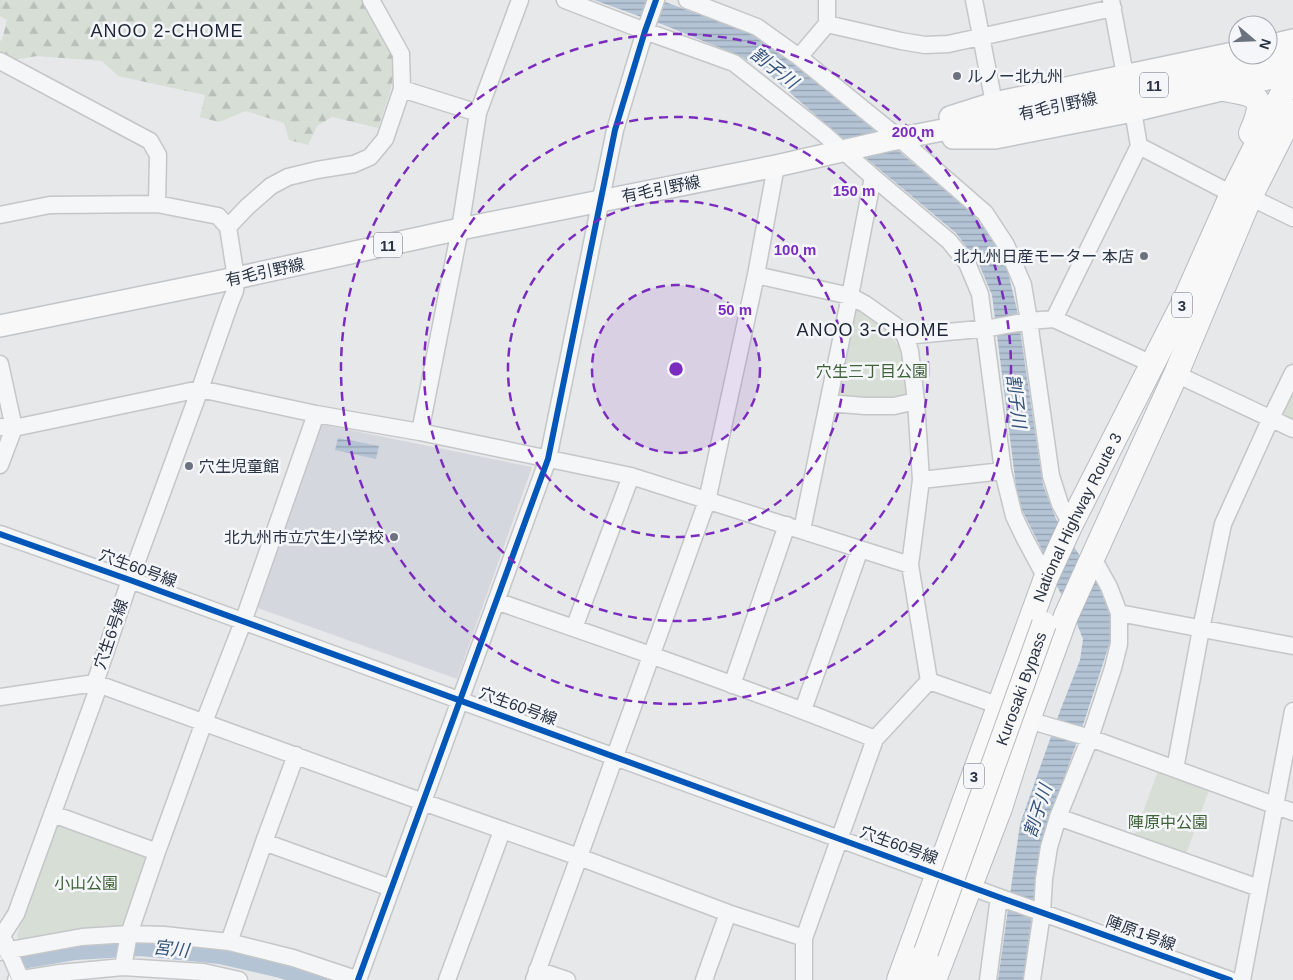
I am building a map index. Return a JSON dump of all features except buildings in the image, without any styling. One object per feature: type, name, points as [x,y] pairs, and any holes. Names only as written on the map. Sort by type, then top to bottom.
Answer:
[{"type":"highway","name":"National Highway Route 3","points":[[934,980],[1000,808],[1039,723],[1053,617],[1091,563],[1176,374],[1241,196],[1293,72]]},
{"type":"highway","points":[[1224,89],[1247,93],[1254,97],[1259,105],[1258,117],[1243,153],[1241,196]]},
{"type":"highway","name":"National Highway Route 3","points":[[899,980],[1048,575],[1073,532],[1152,364],[1185,300],[1241,196],[1293,112]]},
{"type":"highway","name":"3","points":[[1053,617],[1073,532]]},
{"type":"highway","name":"Kurosaki Bypass","points":[[917,980],[1053,617]]},
{"type":"main road","points":[[1278,44],[1293,40]]},
{"type":"main road","points":[[893,140],[930,124],[994,103],[1228,54]]},
{"type":"main road","name":"有毛引野線","points":[[0,326],[236,278],[460,229],[776,166],[1293,56]]},
{"type":"main road","points":[[893,140],[995,138],[1133,111],[1293,72]]},
{"type":"street","points":[[228,228],[247,207],[271,186],[288,178],[317,170],[354,164],[370,157],[385,139],[402,89],[401,54],[371,0]]},
{"type":"street","points":[[420,432],[460,229],[478,114],[520,0]]},
{"type":"street","points":[[565,0],[734,63],[846,151],[873,178],[950,241],[967,263],[980,294],[987,328],[1003,471],[1014,516],[1024,537],[1048,575]]},
{"type":"street","points":[[4,951],[82,936],[164,935],[229,942],[293,958],[359,980],[548,459],[615,130],[656,0]]},
{"type":"street","points":[[687,0],[757,27],[798,57],[893,140],[985,213],[1006,245],[1023,285],[1025,322],[1052,476],[1060,504],[1073,532]]},
{"type":"street","points":[[798,57],[827,24],[827,0]]},
{"type":"street","points":[[974,0],[994,103]]},
{"type":"street","points":[[827,24],[900,41],[948,44],[1112,4],[1125,75]]},
{"type":"street","points":[[0,61],[150,141],[158,155],[157,204]]},
{"type":"street","points":[[402,89],[478,114]]},
{"type":"street","points":[[1054,319],[1139,146],[1133,111]]},
{"type":"street","points":[[1139,146],[1241,196],[1293,218]]},
{"type":"street","points":[[567,980],[535,975],[707,501],[756,275],[776,166]]},
{"type":"street","points":[[732,685],[795,528],[828,403],[873,178]]},
{"type":"street","points":[[0,215],[50,205],[157,204],[218,216],[228,228],[236,278]]},
{"type":"street","points":[[756,275],[850,296],[896,326],[905,336],[910,351],[916,401],[921,480],[910,566],[929,681]]},
{"type":"street","name":"穴生6号線","points":[[0,697],[95,683],[130,580],[235,291],[236,278]]},
{"type":"street","points":[[905,336],[1054,319],[1152,364]]},
{"type":"street","points":[[0,364],[7,428],[0,464]]},
{"type":"street","points":[[1175,769],[1201,629],[1224,524],[1293,373]]},
{"type":"street","points":[[1176,374],[1293,428]]},
{"type":"street","points":[[7,428],[200,390],[316,414],[420,432],[631,476],[910,566]]},
{"type":"street","points":[[828,403],[894,406],[916,401]]},
{"type":"street","points":[[123,967],[129,934],[157,852],[204,722],[243,622],[316,414]]},
{"type":"street","points":[[921,480],[1003,471]]},
{"type":"street","points":[[574,628],[631,476]]},
{"type":"street","name":"穴生60号線","points":[[0,534],[1001,898]]},
{"type":"street","points":[[803,710],[860,549]]},
{"type":"street","points":[[1032,980],[1039,911],[1049,848],[1058,817],[1113,668],[1118,644],[1119,614],[1109,587],[1091,563]]},
{"type":"street","points":[[496,601],[652,655],[803,710],[875,739]]},
{"type":"street","points":[[1119,614],[1293,646]]},
{"type":"street","points":[[929,681],[1000,706]]},
{"type":"street","points":[[804,980],[804,938],[875,739],[929,681]]},
{"type":"street","points":[[239,980],[203,972],[123,967],[19,980],[4,951],[0,932],[5,931],[16,914],[96,694],[95,683],[502,831],[579,857],[728,913],[804,938]]},
{"type":"street","points":[[1242,980],[1293,711]]},
{"type":"street","points":[[1039,723],[1087,738],[1293,812]]},
{"type":"street","points":[[229,942],[296,755]]},
{"type":"street","points":[[53,814],[157,852]]},
{"type":"street","points":[[1058,817],[1259,888]]},
{"type":"street","points":[[447,980],[502,831]]},
{"type":"street","points":[[264,842],[391,888]]},
{"type":"street","points":[[988,980],[1001,898]]},
{"type":"street","name":"陣原1号線","points":[[1001,898],[1230,980]]},
{"type":"street","points":[[704,980],[728,913]]},
{"type":"shaded area","name":"北九州市立穴生小学校","points":[[320,424],[532,467],[457,679],[255,607]]},
{"type":"green space","points":[[0,0],[367,0],[398,55],[390,92],[378,128],[332,117],[317,126],[308,145],[289,140],[284,123],[246,111],[219,122],[200,117],[205,95],[118,76],[102,61],[37,56],[0,62],[0,41],[2,40],[7,20],[0,16]]},
{"type":"green space","name":"穴生三丁目公園","points":[[857,307],[885,328],[901,349],[907,393],[903,398],[839,400],[836,394],[853,310]]},
{"type":"green space","points":[[1293,389],[1293,423],[1283,419],[1282,411]]},
{"type":"green space","name":"陣原中公園","points":[[1158,771],[1209,790],[1185,857],[1133,839]]},
{"type":"green space","name":"小山公園","points":[[55,823],[144,852],[147,858],[119,929],[19,940],[17,935]]},
{"type":"water","name":"割子川","points":[[594,0],[660,0],[754,35],[779,52],[974,215],[996,245],[1007,268],[1017,310],[1043,485],[1056,519],[1100,587],[1110,614],[1111,639],[1045,831],[1023,980],[998,980],[1020,824],[1080,660],[1083,639],[1075,619],[1049,572],[1041,548],[1022,510],[1016,486],[992,295],[979,264],[956,233],[836,133],[763,69],[740,56],[664,25]]},
{"type":"water","points":[[338,438],[379,446],[376,459],[335,450]]},
{"type":"waterway","name":"宮川","points":[[22,959],[76,950],[141,946],[220,954],[281,968],[317,980]]},
{"type":"tram line","points":[[0,955],[12,980]]},
{"type":"cycle path","points":[[358,980],[548,459],[615,130],[656,0]]},
{"type":"cycle path","points":[[0,534],[1230,980]]},
{"type":"place","name":"ルノー北九州","points":[[957,76]]},
{"type":"place","name":"北九州日産モーター 本店","points":[[1144,256]]},
{"type":"place","name":"穴生児童館","points":[[189,466]]},
{"type":"place","name":"北九州市立穴生小学校","points":[[394,537]]},
{"type":"district","name":"ANOO 2-CHOME","points":[[167,31]]},
{"type":"district","name":"ANOO 3-CHOME","points":[[873,330]]}]
